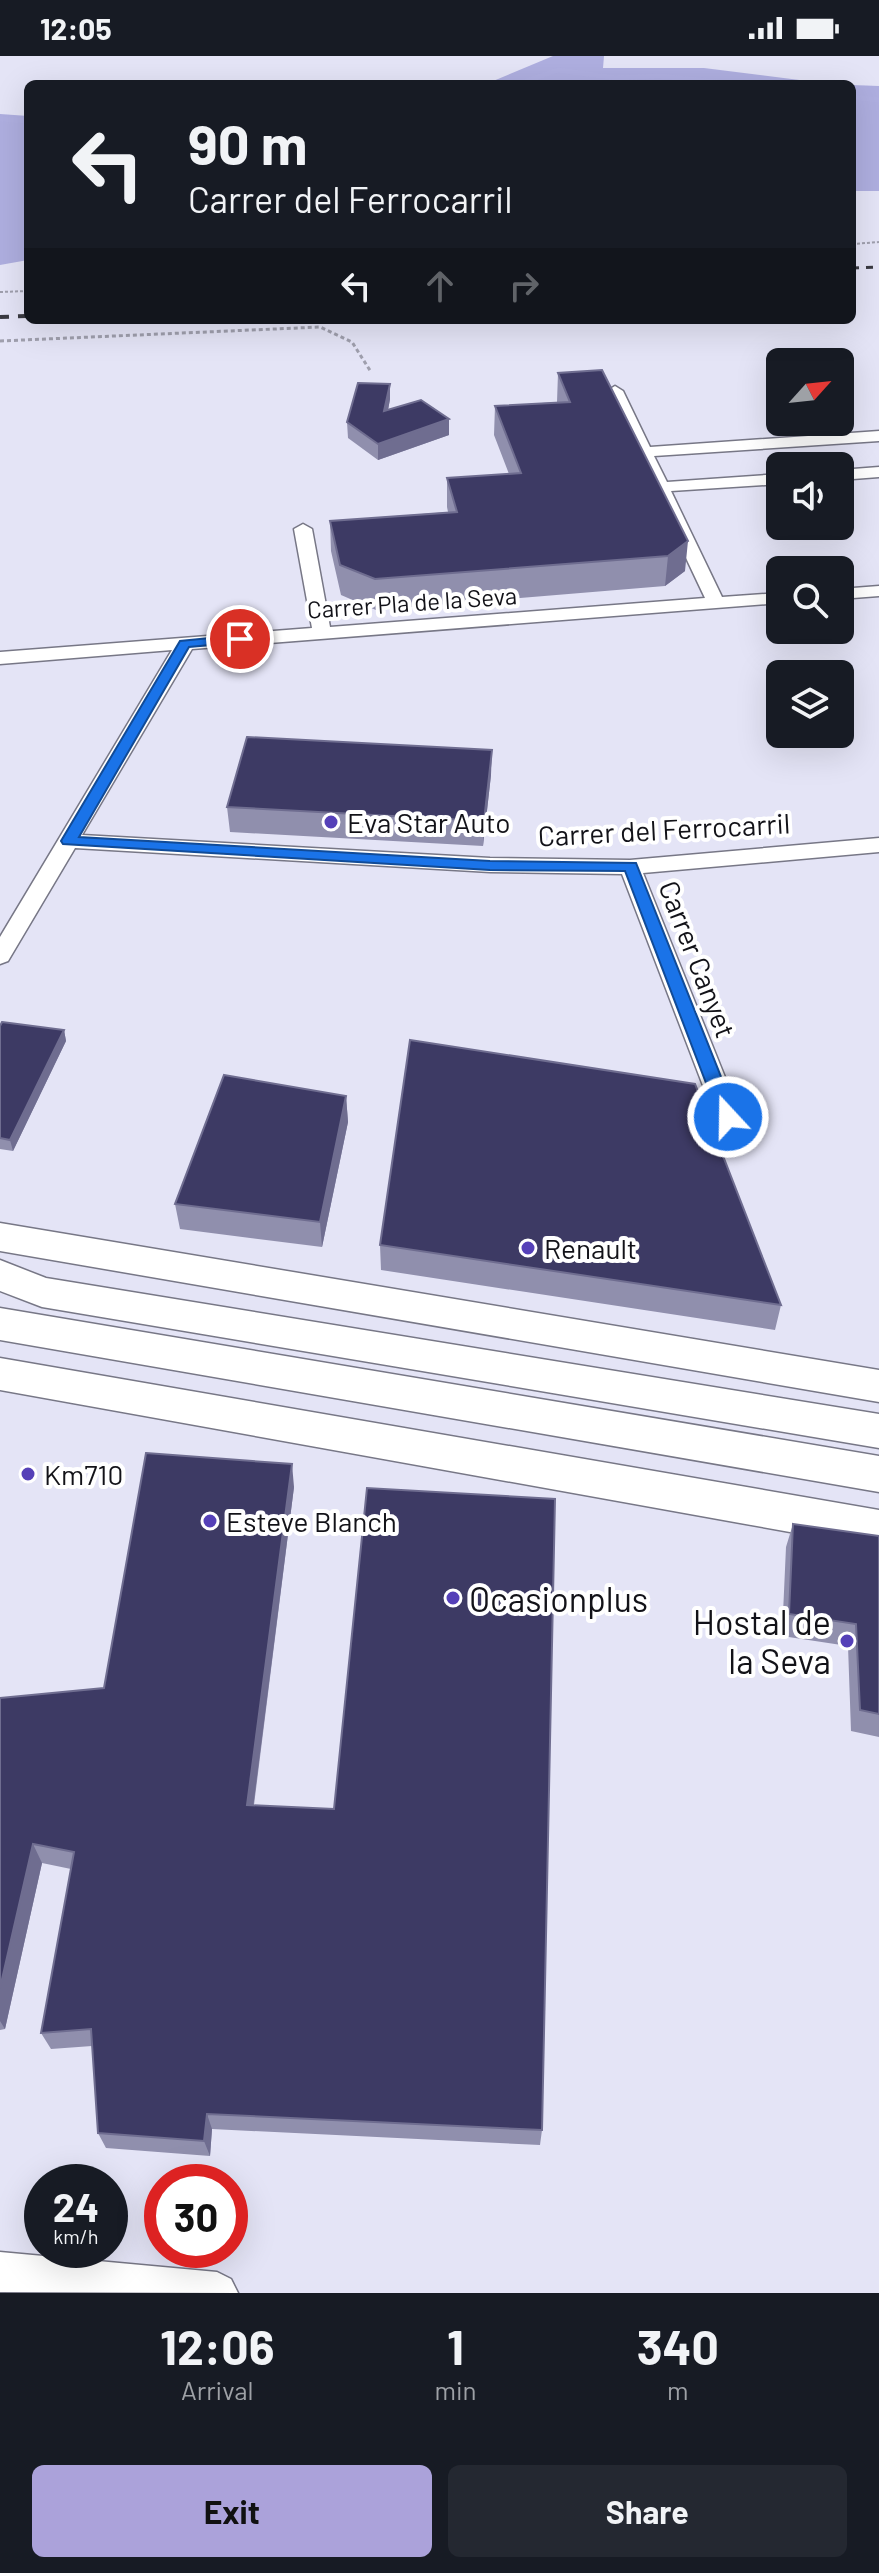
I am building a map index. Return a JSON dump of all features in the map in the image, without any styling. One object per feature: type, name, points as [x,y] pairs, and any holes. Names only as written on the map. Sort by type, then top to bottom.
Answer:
[{"type":"main road","points":[[0,1237],[879,1386]]},
{"type":"main road","points":[[0,1275],[42,1292],[879,1431]]},
{"type":"main road","points":[[0,1324],[879,1474]]},
{"type":"main road","points":[[0,1374],[879,1529]]},
{"type":"street","points":[[615,391],[716,603]]},
{"type":"street","points":[[644,452],[879,436]]},
{"type":"street","points":[[854,474],[879,472]]},
{"type":"street","points":[[661,487],[766,480]]},
{"type":"street","points":[[303,529],[322,633]]},
{"type":"street","points":[[854,593],[879,591]]},
{"type":"street","name":"Carrer Pla de la Seva","points":[[0,658],[766,599]]},
{"type":"street","points":[[0,956],[185,644]]},
{"type":"street","name":"Carrer del Ferrocarril","points":[[69,841],[490,865],[630,867],[879,845]]},
{"type":"street","name":"Carrer Canyet","points":[[630,867],[728,1117]]},
{"type":"street","points":[[0,2272],[217,2293]]},
{"type":"path","points":[[856,244],[879,242]]},
{"type":"path","points":[[0,292],[24,291]]},
{"type":"path","points":[[0,341],[320,327],[347,338],[363,352],[371,372]]},
{"type":"shaded area","points":[[553,56],[604,56],[603,68],[704,68],[799,80],[496,80]]},
{"type":"shaded area","points":[[856,85],[879,86],[879,191],[856,191]]},
{"type":"shaded area","points":[[0,114],[24,116],[24,261],[0,265]]},
{"type":"building","points":[[602,370],[688,541],[668,556],[375,579],[340,565],[330,521],[457,512],[447,478],[521,473],[495,406],[570,402],[558,373]]},
{"type":"building","points":[[358,383],[390,384],[384,411],[421,400],[449,419],[378,444],[347,422]]},
{"type":"building","points":[[247,737],[492,750],[484,821],[227,807]]},
{"type":"building","points":[[2,1022],[64,1030],[10,1140],[0,1138]]},
{"type":"building","points":[[410,1040],[695,1084],[781,1305],[380,1245]]},
{"type":"building","points":[[224,1075],[346,1096],[320,1222],[175,1204]]},
{"type":"building","points":[[146,1453],[292,1464],[247,1805],[334,1809],[367,1488],[555,1499],[542,2130],[207,2114],[204,2141],[98,2133],[91,2029],[41,2033],[74,1852],[33,1844],[0,1988],[0,1698],[104,1688]]},
{"type":"building","name":"Hostal de la Seva","points":[[793,1524],[879,1536],[879,1714],[860,1710],[856,1624],[789,1614]]},
{"type":"waterway","points":[[529,80],[558,70],[616,78],[659,76],[698,80]]},
{"type":"waterway","points":[[856,97],[879,100]]},
{"type":"waterway","points":[[0,119],[24,121]]},
{"type":"railway","points":[[856,268],[879,267]]},
{"type":"railway","points":[[0,317],[24,316]]},
{"type":"place","name":"Eva Star Auto","points":[[331,822]]},
{"type":"place","name":"Renault","points":[[528,1248]]},
{"type":"place","name":"Km710","points":[[28,1474]]},
{"type":"place","name":"Esteve Blanch","points":[[210,1521]]},
{"type":"place","name":"Ocasionplus","points":[[453,1598]]},
{"type":"place","name":"Hostal de la Seva","points":[[847,1641]]},
{"type":"route","points":[[240,639],[185,644],[69,841],[490,865],[630,867],[728,1117]]}]
